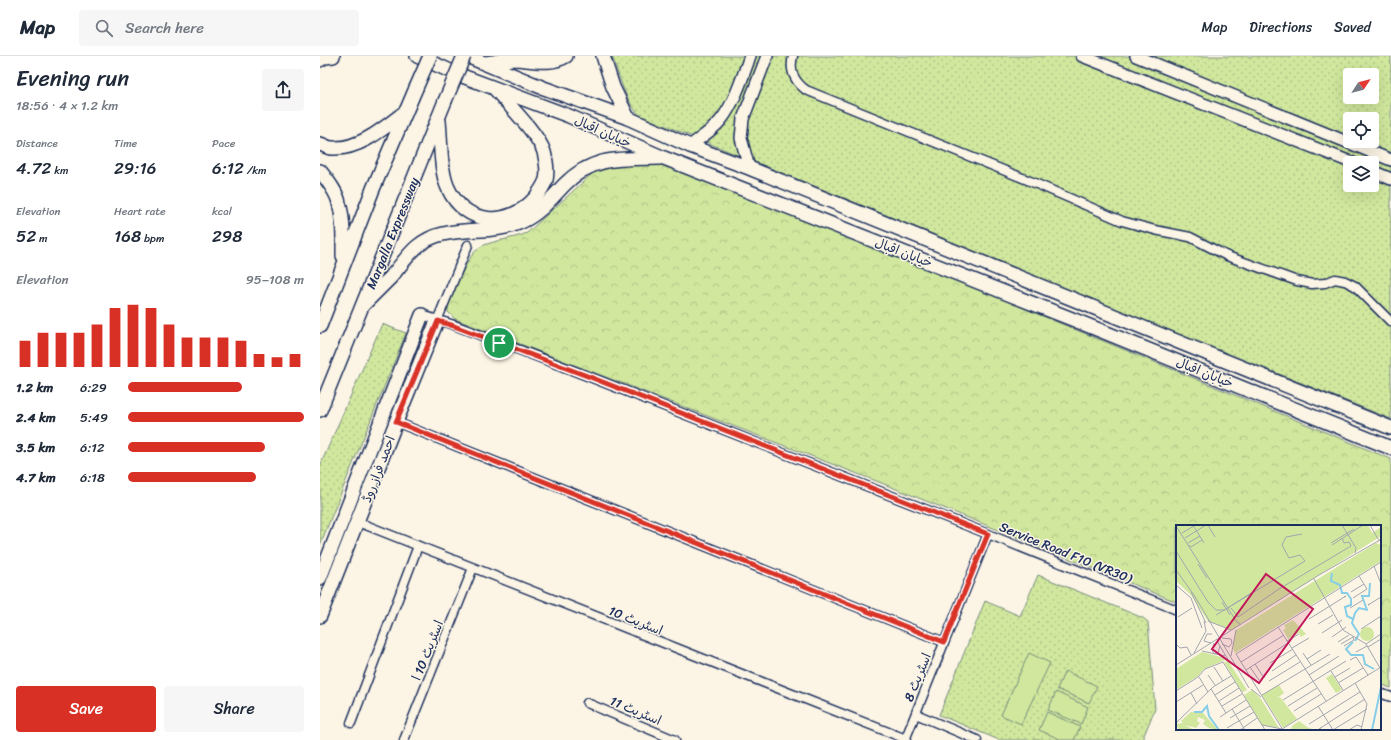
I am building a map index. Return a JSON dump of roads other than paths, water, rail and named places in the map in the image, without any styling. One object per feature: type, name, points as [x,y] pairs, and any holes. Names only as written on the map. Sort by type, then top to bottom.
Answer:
[{"type":"main road","points":[[320,60],[325,57],[334,56]]},
{"type":"main road","name":"خیابان اقبال","points":[[416,56],[494,88],[569,116],[664,158],[1072,319],[1391,448]]},
{"type":"main road","points":[[320,326],[373,189],[430,56]]},
{"type":"main road","name":"خیابان اقبال","points":[[465,56],[542,87],[628,118],[690,146],[749,168],[1391,428]]},
{"type":"main road","name":"Margalla Expressway","points":[[320,410],[445,101],[465,56]]},
{"type":"main road","points":[[483,63],[514,59],[537,62],[552,61],[559,60],[566,56]]},
{"type":"main road","points":[[603,56],[613,87],[628,118]]},
{"type":"main road","points":[[439,118],[442,162],[447,187],[453,198],[463,210],[477,216],[490,219],[502,218],[516,213],[529,205],[546,180],[545,161],[543,151],[536,137],[494,88]]},
{"type":"main road","points":[[320,144],[330,148],[349,147],[370,138],[406,110]]},
{"type":"main road","points":[[363,305],[391,276],[410,252],[421,243],[442,234],[504,228],[520,223],[531,217],[546,205],[582,169],[598,162],[619,159],[664,158]]},
{"type":"main road","points":[[320,171],[328,181],[339,202],[343,232],[343,266]]},
{"type":"main road","name":"احمد فراز روڈ","points":[[320,578],[422,315]]},
{"type":"main road","name":"احمد فراز روڈ","points":[[320,616],[396,422],[438,321]]},
{"type":"street","points":[[690,146],[714,128],[727,112],[745,72],[750,56]]},
{"type":"street","points":[[749,168],[742,138],[743,119],[767,56]]},
{"type":"street","points":[[793,56],[791,65],[794,75],[798,84],[806,90],[1122,220],[1155,230],[1190,236],[1226,256],[1297,281],[1312,284],[1325,283],[1335,279],[1345,281],[1355,286],[1391,322]]},
{"type":"street","points":[[1082,56],[1343,159]]},
{"type":"street","points":[[1136,56],[1391,160]]},
{"type":"street","points":[[1379,174],[1391,179]]},
{"type":"street","points":[[438,321],[468,245]]},
{"type":"street","name":"Service Road F10 (VR30)","points":[[422,315],[590,377],[1176,610]]},
{"type":"street","points":[[396,422],[944,642]]},
{"type":"street","name":"اسٹریٹ 10","points":[[358,522],[906,739]]},
{"type":"street","name":"اسٹریٹ 8","points":[[906,739],[988,534]]},
{"type":"street","points":[[350,723],[418,546]]},
{"type":"street","name":"اسٹریٹ 10 ا","points":[[404,740],[473,568]]},
{"type":"street","points":[[1381,693],[1391,697]]},
{"type":"street","name":"اسٹریٹ 11","points":[[587,703],[675,740]]},
{"type":"street","points":[[916,714],[977,740]]}]
